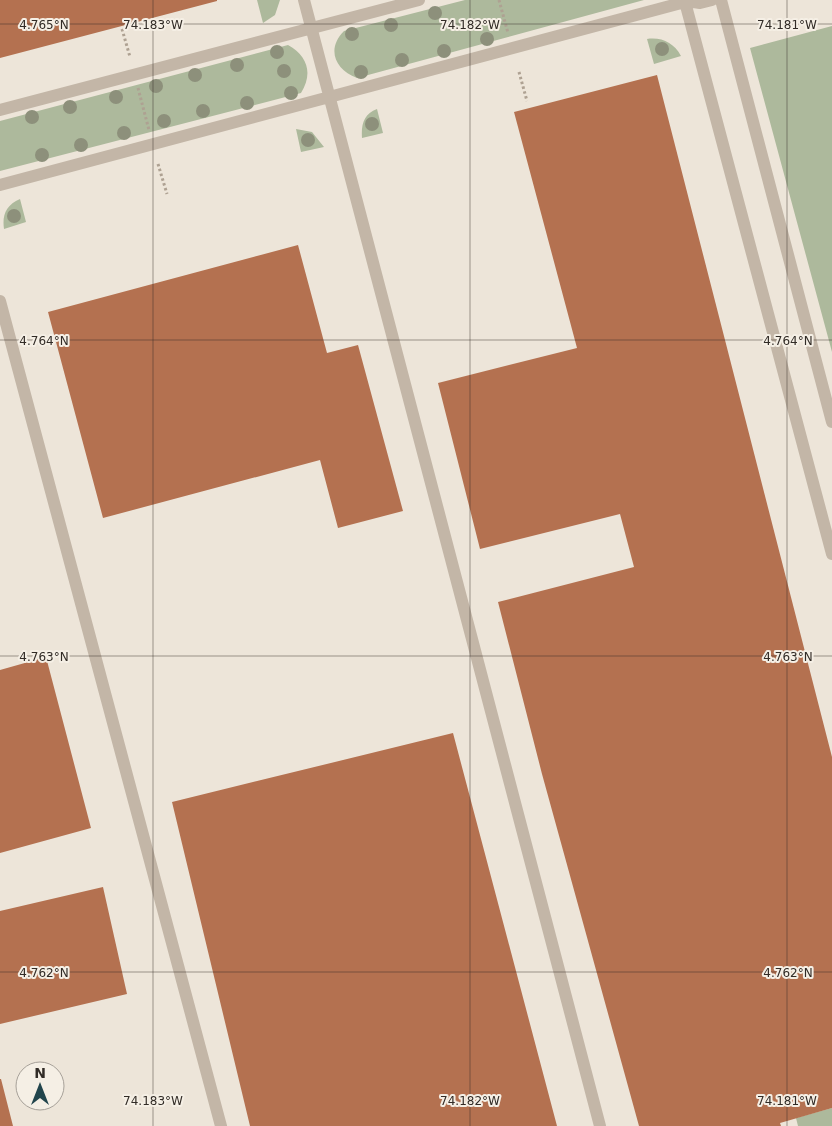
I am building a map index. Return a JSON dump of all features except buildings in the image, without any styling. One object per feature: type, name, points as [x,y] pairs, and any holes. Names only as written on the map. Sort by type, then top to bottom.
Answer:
[{"type":"lane","points":[[304,0],[600,1126]]},
{"type":"lane","points":[[0,110],[419,0]]},
{"type":"lane","points":[[0,184],[683,1],[700,4],[712,0]]},
{"type":"lane","points":[[721,0],[832,422]]},
{"type":"lane","points":[[683,1],[832,554]]},
{"type":"lane","points":[[0,301],[221,1126]]},
{"type":"path","points":[[499,0],[509,37]]},
{"type":"path","points":[[122,29],[130,58]]},
{"type":"path","points":[[519,72],[527,101]]},
{"type":"path","points":[[137,85],[150,132]]},
{"type":"path","points":[[158,164],[167,194]]},
{"type":"green space","points":[[257,0],[280,0],[275,15],[263,23]]},
{"type":"green space","points":[[465,0],[644,0],[357,78],[343,70],[338,64],[334,52],[335,45],[344,31]]},
{"type":"green space","points":[[832,26],[832,352],[750,48]]},
{"type":"green space","points":[[647,39],[663,40],[671,44],[681,56],[654,64]]},
{"type":"green space","points":[[288,45],[300,54],[306,66],[307,79],[301,93],[0,171],[0,121]]},
{"type":"green space","points":[[377,109],[383,133],[362,138],[364,120]]},
{"type":"green space","points":[[296,129],[312,132],[324,147],[301,152]]},
{"type":"green space","points":[[20,199],[26,222],[4,229],[4,215],[8,207]]},
{"type":"green space","points":[[832,1108],[832,1126],[798,1126],[796,1118]]}]
